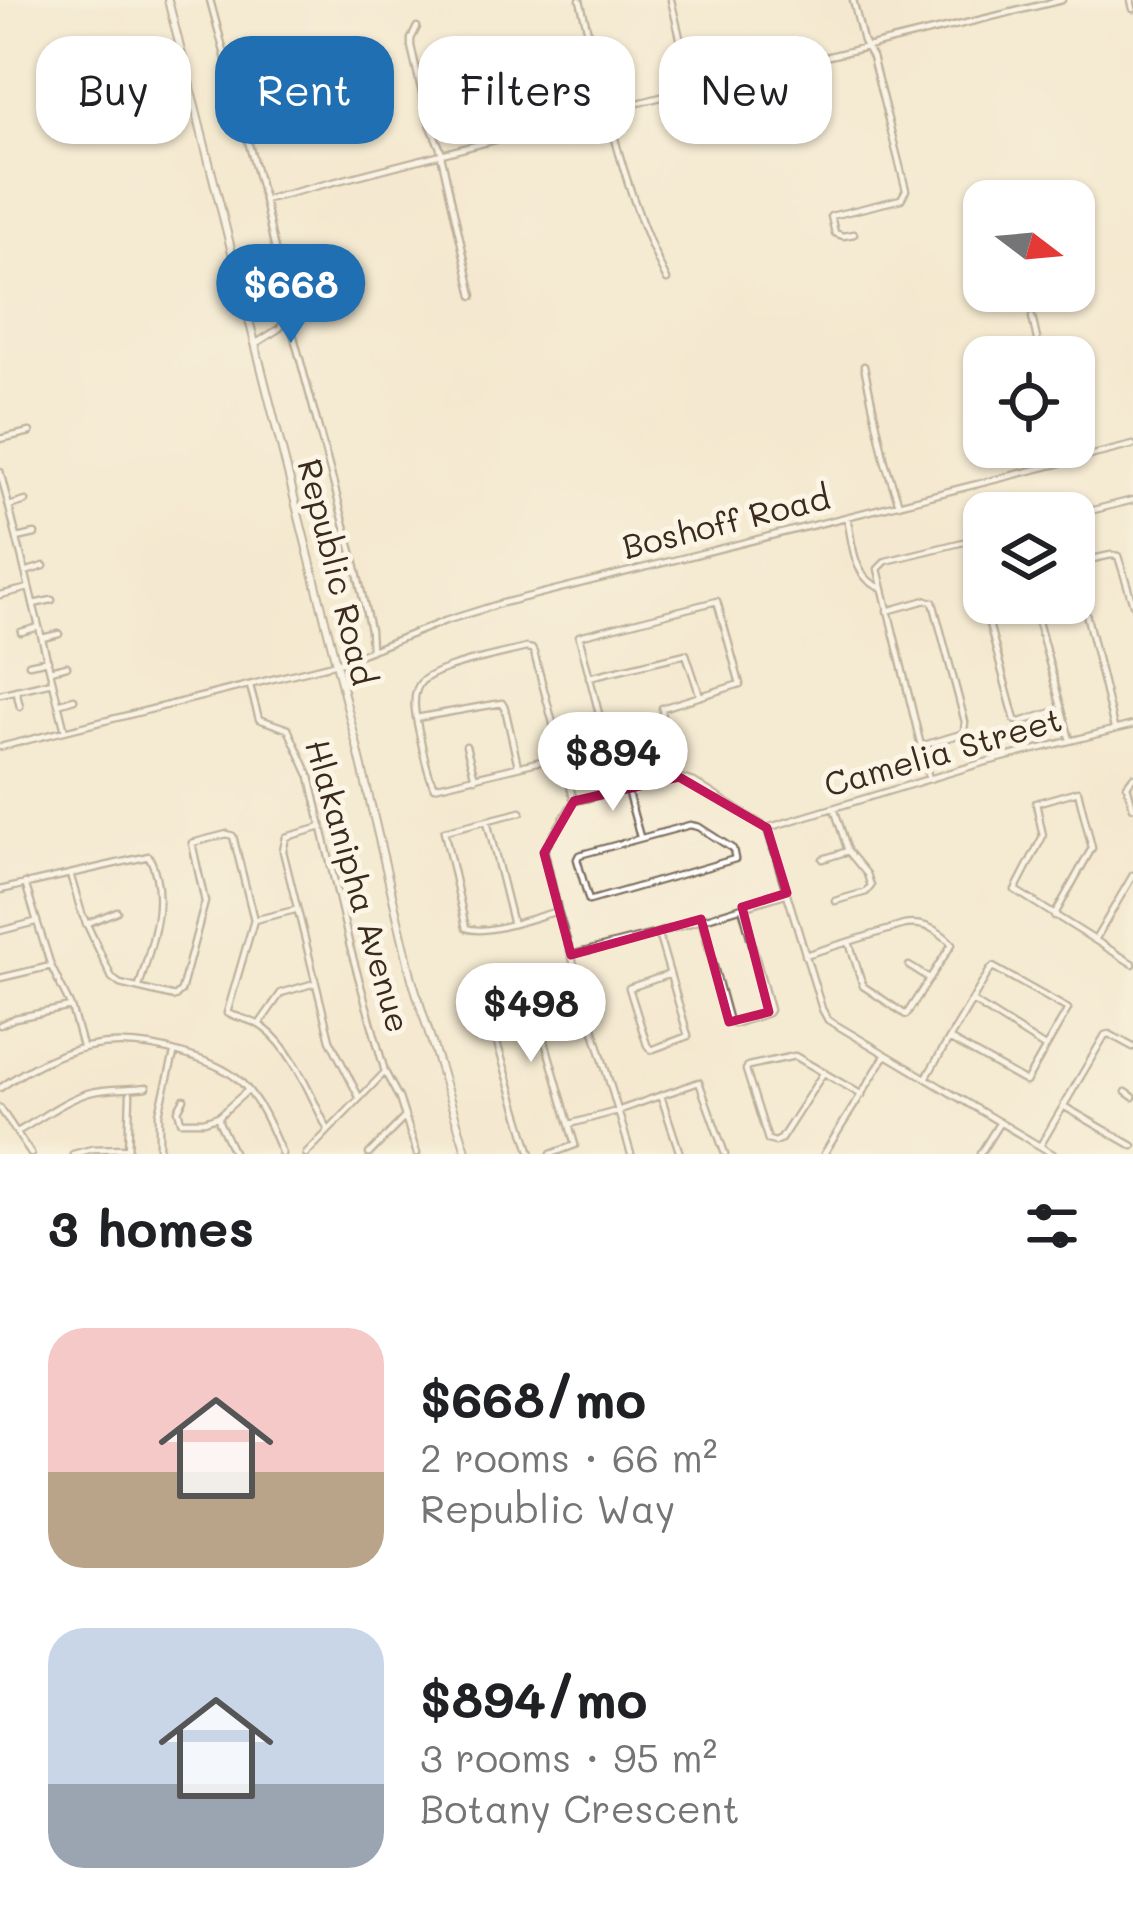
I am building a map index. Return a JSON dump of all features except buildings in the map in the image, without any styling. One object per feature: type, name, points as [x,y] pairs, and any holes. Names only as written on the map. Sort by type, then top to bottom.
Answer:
[{"type":"street","name":"Republic Road","points":[[168,0],[412,979],[467,1154]]},
{"type":"street","points":[[210,0],[362,595],[371,649]]},
{"type":"street","points":[[580,0],[589,36]]},
{"type":"street","points":[[670,0],[679,36]]},
{"type":"street","points":[[853,0],[906,190],[904,198],[831,216],[835,232],[854,234]]},
{"type":"street","points":[[832,57],[1062,0]]},
{"type":"street","points":[[1131,0],[1133,9]]},
{"type":"street","points":[[417,27],[411,46],[428,119],[442,155],[473,296]]},
{"type":"street","points":[[264,200],[484,144]]},
{"type":"street","points":[[618,144],[647,242],[667,280]]},
{"type":"street","points":[[255,344],[276,332],[289,311]]},
{"type":"street","points":[[1032,317],[1036,336]]},
{"type":"street","points":[[864,366],[899,504]]},
{"type":"street","points":[[0,439],[30,432]]},
{"type":"street","name":"Boshoff Road","points":[[1095,455],[1133,445]]},
{"type":"street","name":"Boshoff Road","points":[[0,747],[335,664],[485,608],[1042,468]]},
{"type":"street","points":[[0,471],[65,731]]},
{"type":"street","points":[[1095,510],[1133,500]]},
{"type":"street","points":[[6,504],[26,502]]},
{"type":"street","points":[[847,517],[858,569],[868,582],[881,588]]},
{"type":"street","points":[[17,538],[35,534]]},
{"type":"street","points":[[929,778],[879,567],[886,561],[963,542]]},
{"type":"street","points":[[1095,559],[1117,555],[1121,559],[1133,604]]},
{"type":"street","points":[[25,572],[44,566]]},
{"type":"street","points":[[0,596],[29,588]]},
{"type":"street","points":[[33,604],[52,600]]},
{"type":"street","points":[[664,732],[606,742],[579,635],[717,601],[740,685],[662,708],[676,777]]},
{"type":"street","points":[[887,611],[933,602],[965,722],[961,734],[921,746]]},
{"type":"street","points":[[989,624],[1015,720],[1060,710]]},
{"type":"street","points":[[1038,624],[1070,740]]},
{"type":"street","points":[[1089,624],[1114,730]]},
{"type":"street","points":[[21,632],[39,627]]},
{"type":"street","points":[[42,638],[59,634]]},
{"type":"street","points":[[562,756],[435,787],[416,718],[420,682],[532,649],[562,756],[574,801],[544,850],[631,1154]]},
{"type":"street","points":[[589,678],[686,654],[700,696]]},
{"type":"street","points":[[29,664],[48,660]]},
{"type":"street","points":[[50,670],[67,665]]},
{"type":"street","points":[[0,694],[52,682]]},
{"type":"street","name":"Hlakanipha Avenue","points":[[250,686],[259,719],[286,728],[310,777],[350,947],[386,1072],[417,1154]]},
{"type":"street","points":[[16,690],[20,707]]},
{"type":"street","points":[[58,704],[74,699]]},
{"type":"street","points":[[416,718],[502,703],[518,766]]},
{"type":"street","name":"Camelia Street","points":[[767,828],[929,778],[1133,725]]},
{"type":"street","points":[[466,746],[475,778]]},
{"type":"street","points":[[574,801],[676,777],[694,782],[767,828],[828,1020],[1054,1154]]},
{"type":"street","points":[[1133,777],[1127,785],[1133,807]]},
{"type":"street","points":[[627,790],[640,838]]},
{"type":"street","points":[[1054,916],[1092,848],[1079,791],[1036,803],[1043,836],[1016,891],[1054,916],[1133,964]]},
{"type":"street","points":[[834,808],[848,851],[872,886],[835,901]]},
{"type":"street","points":[[521,812],[444,832],[466,928],[470,931],[558,911]]},
{"type":"street","points":[[487,821],[512,922]]},
{"type":"street","points":[[693,825],[736,856],[733,861],[589,901],[578,856],[640,838],[693,825]]},
{"type":"street","points":[[322,827],[288,836],[283,842],[330,1040],[359,1097]]},
{"type":"street","points":[[70,874],[86,924],[112,978],[176,998],[182,992],[206,902],[193,842],[233,836],[254,920],[227,1011],[260,1024],[275,1038],[328,1130]]},
{"type":"street","points":[[824,859],[848,851]]},
{"type":"street","points":[[0,890],[150,857],[160,909],[139,987]]},
{"type":"street","points":[[1095,940],[1133,875]]},
{"type":"street","points":[[26,884],[50,966],[82,1046]]},
{"type":"street","points":[[571,955],[787,893]]},
{"type":"street","points":[[701,919],[729,1022],[734,1024],[770,1010],[742,907]]},
{"type":"street","points":[[254,920],[297,909]]},
{"type":"street","points":[[86,924],[117,911]]},
{"type":"street","points":[[0,931],[37,922]]},
{"type":"street","points":[[805,955],[849,942],[915,923],[952,942],[907,1015],[863,986],[849,942]]},
{"type":"street","points":[[658,933],[670,974],[688,1037],[649,1048],[629,992],[632,986],[670,974]]},
{"type":"street","points":[[0,978],[50,966]]},
{"type":"street","points":[[909,966],[930,979]]},
{"type":"street","points":[[926,1078],[971,1001],[992,968],[998,967],[1067,1006],[1026,1082],[949,1039]]},
{"type":"street","points":[[531,1154],[479,986],[480,980],[520,969],[525,972],[575,1146],[551,1154]]},
{"type":"street","points":[[260,1024],[281,993],[314,983]]},
{"type":"street","points":[[971,1001],[1045,1047]]},
{"type":"street","points":[[0,1024],[70,1007]]},
{"type":"street","points":[[1040,1146],[1106,1034],[1133,1048]]},
{"type":"street","points":[[0,1088],[82,1046],[132,1042],[175,1052],[224,1070],[248,1090],[263,1110],[282,1154]]},
{"type":"street","points":[[159,1154],[159,1113],[175,1052]]},
{"type":"street","points":[[824,1072],[781,1138],[768,1140],[746,1067],[792,1055],[824,1072],[862,1095]]},
{"type":"street","points":[[824,1154],[885,1056]]},
{"type":"street","points":[[306,1154],[386,1072]]},
{"type":"street","points":[[569,1124],[698,1082],[725,1154]]},
{"type":"street","points":[[17,1132],[86,1094],[146,1087]]},
{"type":"street","points":[[184,1099],[178,1109],[181,1121],[204,1121],[219,1115],[248,1090]]},
{"type":"street","points":[[73,1154],[92,1149],[128,1151],[129,1092]]},
{"type":"street","points":[[1126,1092],[1133,1097]]},
{"type":"street","points":[[661,1096],[680,1154]]},
{"type":"street","points":[[1064,1106],[1133,1146]]},
{"type":"street","points":[[0,1108],[31,1154]]},
{"type":"street","points":[[219,1115],[234,1154]]},
{"type":"street","points":[[369,1154],[404,1118]]},
{"type":"street","points":[[980,1154],[1000,1123]]},
{"type":"highlighted area","points":[[679,777],[767,828],[787,893],[742,907],[769,1012],[729,1022],[701,919],[571,955],[544,853],[574,801]]}]
